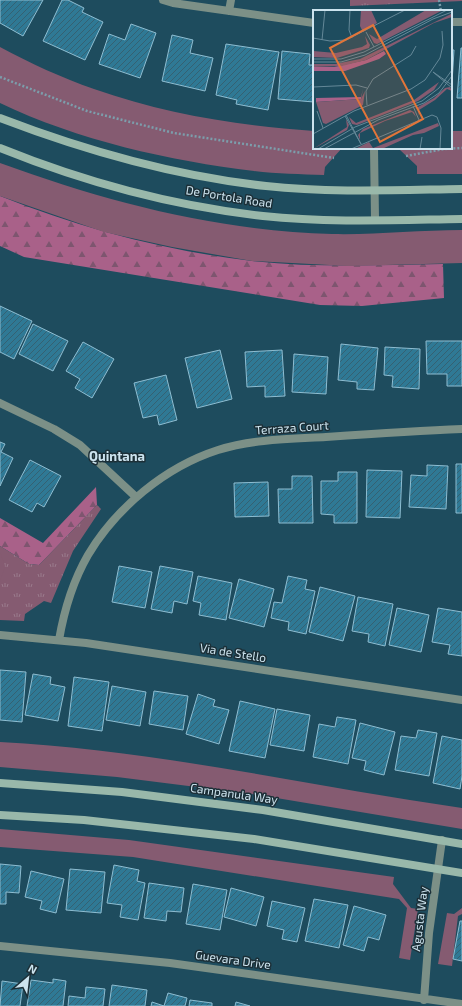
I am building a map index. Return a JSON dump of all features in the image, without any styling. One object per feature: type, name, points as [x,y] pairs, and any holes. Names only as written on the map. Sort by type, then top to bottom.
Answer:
[{"type":"main road","name":"De Portola Road","points":[[0,118],[47,136],[119,158],[188,175],[267,186],[374,190],[462,189]]},
{"type":"main road","name":"De Portola Road","points":[[0,148],[35,162],[109,187],[185,203],[262,216],[337,221],[375,219],[462,219]]},
{"type":"main road","name":"Campanula Way","points":[[0,783],[122,792],[263,810],[462,844]]},
{"type":"main road","points":[[0,815],[84,820],[254,839],[462,873]]},
{"type":"street","points":[[164,0],[313,23]]},
{"type":"street","points":[[229,11],[231,0]]},
{"type":"street","points":[[374,149],[375,219]]},
{"type":"street","points":[[0,403],[54,429],[80,445],[136,497]]},
{"type":"street","name":"Terraza Court","points":[[59,640],[63,617],[88,555],[112,523],[136,497],[173,470],[217,451],[264,440],[462,429]]},
{"type":"street","name":"Via de Stello","points":[[0,635],[102,645],[435,698],[462,700]]},
{"type":"street","name":"Agusta Way","points":[[424,1000],[429,933],[442,840]]},
{"type":"street","name":"Guevara Drive","points":[[0,946],[170,963],[424,1000],[462,1004]]},
{"type":"path","points":[[438,0],[441,10]]},
{"type":"path","points":[[0,77],[88,111],[174,133],[334,158]]},
{"type":"path","points":[[406,156],[439,149]]},
{"type":"green space","points":[[350,0],[462,0],[462,1],[350,6]]},
{"type":"green space","points":[[0,47],[58,75],[121,98],[203,118],[258,126],[313,131],[313,149],[341,149],[325,167],[324,175],[271,173],[222,167],[157,155],[92,138],[60,128],[0,103]]},
{"type":"green space","points":[[452,131],[462,131],[462,174],[417,174],[417,166],[399,149],[452,149]]},
{"type":"green space","points":[[0,163],[122,202],[163,212],[247,227],[289,232],[332,234],[462,230],[462,263],[348,266],[252,261],[172,247],[104,232],[0,196]]},
{"type":"green space","points":[[0,196],[30,208],[124,237],[220,257],[300,265],[348,266],[443,264],[444,298],[362,306],[320,305],[24,257],[0,246]]},
{"type":"green space","points":[[96,487],[97,505],[39,565],[29,564],[0,546],[0,518],[43,543]]},
{"type":"green space","points":[[97,505],[101,509],[73,551],[51,603],[44,601],[25,614],[24,621],[0,620],[0,546],[29,564],[39,565]]},
{"type":"green space","points":[[0,552],[5,566],[0,582]]},
{"type":"green space","points":[[0,742],[58,746],[174,761],[462,808],[462,829],[252,794],[117,777],[0,767]]},
{"type":"green space","points":[[0,829],[129,840],[394,877],[393,884],[411,908],[418,909],[410,960],[399,958],[407,908],[399,899],[133,857],[0,847]]},
{"type":"green space","points":[[462,908],[462,914],[458,916],[452,966],[438,964],[447,913],[454,914]]},
{"type":"building","points":[[0,0],[43,0],[23,36],[0,23]]},
{"type":"building","points":[[62,0],[68,0],[84,8],[82,12],[103,22],[85,60],[43,41]]},
{"type":"building","points":[[131,24],[156,33],[140,78],[99,64],[109,34],[125,40]]},
{"type":"building","points":[[172,35],[193,40],[190,53],[213,58],[205,91],[162,81]]},
{"type":"building","points":[[226,44],[279,52],[268,110],[236,104],[237,100],[216,95]]},
{"type":"building","points":[[461,48],[462,98],[457,98]]},
{"type":"building","points":[[452,50],[454,50],[452,83]]},
{"type":"building","points":[[282,51],[310,54],[309,65],[313,65],[313,102],[278,99]]},
{"type":"building","points":[[0,306],[32,321],[14,359],[0,352]]},
{"type":"building","points":[[33,324],[68,341],[53,371],[19,354]]},
{"type":"building","points":[[426,341],[462,341],[462,386],[447,386],[447,374],[427,374]]},
{"type":"building","points":[[83,342],[114,359],[92,398],[75,388],[80,379],[66,371]]},
{"type":"building","points":[[341,344],[378,348],[374,390],[357,389],[357,382],[338,380]]},
{"type":"building","points":[[385,347],[420,349],[419,389],[392,387],[393,376],[384,375]]},
{"type":"building","points":[[220,350],[232,399],[197,408],[185,358]]},
{"type":"building","points":[[282,350],[285,396],[265,397],[265,386],[247,387],[245,352]]},
{"type":"building","points":[[294,354],[328,357],[326,394],[292,392]]},
{"type":"building","points":[[166,375],[177,420],[159,425],[157,415],[143,418],[134,383]]},
{"type":"building","points":[[0,442],[5,444],[1,452],[13,458],[0,486]]},
{"type":"building","points":[[30,460],[61,476],[44,507],[37,503],[32,512],[9,500]]},
{"type":"building","points":[[456,464],[462,464],[462,513],[456,513]]},
{"type":"building","points":[[427,465],[448,466],[446,509],[409,507],[411,475],[427,476]]},
{"type":"building","points":[[367,470],[402,471],[400,518],[366,517]]},
{"type":"building","points":[[338,472],[357,472],[357,523],[334,523],[334,515],[321,514],[321,481],[338,481]]},
{"type":"building","points":[[292,476],[312,476],[313,523],[279,523],[278,489],[292,489]]},
{"type":"building","points":[[268,482],[269,516],[235,517],[234,483]]},
{"type":"building","points":[[119,566],[152,572],[145,608],[112,602]]},
{"type":"building","points":[[160,566],[193,572],[187,604],[174,601],[172,613],[151,609]]},
{"type":"building","points":[[198,576],[232,583],[226,620],[199,615],[201,603],[193,601]]},
{"type":"building","points":[[288,576],[307,580],[305,589],[315,591],[306,634],[288,630],[289,622],[271,618],[274,602],[282,603]]},
{"type":"building","points":[[239,579],[274,589],[264,627],[229,618]]},
{"type":"building","points":[[320,587],[355,596],[343,641],[309,632]]},
{"type":"building","points":[[358,597],[393,604],[385,646],[368,642],[369,634],[352,631]]},
{"type":"building","points":[[397,608],[429,615],[421,652],[389,645]]},
{"type":"building","points":[[438,608],[462,612],[462,656],[448,654],[450,645],[432,642]]},
{"type":"building","points":[[0,670],[26,672],[22,722],[0,720]]},
{"type":"building","points":[[33,674],[51,677],[50,684],[65,687],[58,721],[25,715]]},
{"type":"building","points":[[74,677],[109,682],[102,731],[68,726]]},
{"type":"building","points":[[112,686],[146,692],[140,726],[106,720]]},
{"type":"building","points":[[154,691],[188,696],[183,730],[149,724]]},
{"type":"building","points":[[198,694],[215,700],[213,706],[229,710],[219,744],[186,734]]},
{"type":"building","points":[[240,701],[275,709],[265,758],[229,751]]},
{"type":"building","points":[[277,709],[310,715],[304,751],[270,745]]},
{"type":"building","points":[[337,717],[356,720],[348,764],[313,757],[319,724],[335,727]]},
{"type":"building","points":[[360,723],[395,732],[384,775],[364,770],[366,761],[352,758]]},
{"type":"building","points":[[418,730],[437,733],[429,776],[395,770],[401,736],[416,738]]},
{"type":"building","points":[[442,736],[462,740],[462,776],[460,789],[433,783]]},
{"type":"building","points":[[0,864],[21,866],[19,893],[6,892],[6,904],[0,904]]},
{"type":"building","points":[[114,865],[139,870],[137,881],[145,883],[138,920],[120,917],[122,905],[107,903]]},
{"type":"building","points":[[70,869],[105,872],[101,913],[66,910]]},
{"type":"building","points":[[31,871],[64,879],[56,913],[40,909],[42,901],[25,897]]},
{"type":"building","points":[[149,883],[184,888],[181,912],[167,911],[166,921],[144,918]]},
{"type":"building","points":[[193,884],[227,890],[220,930],[186,924]]},
{"type":"building","points":[[231,888],[264,897],[256,926],[224,917]]},
{"type":"building","points":[[314,899],[348,905],[339,948],[305,941]]},
{"type":"building","points":[[272,901],[305,908],[297,942],[282,939],[284,930],[267,926]]},
{"type":"building","points":[[354,906],[386,915],[379,940],[368,937],[364,951],[343,945]]},
{"type":"building","points":[[460,921],[462,921],[462,961],[453,959]]},
{"type":"building","points":[[53,979],[66,981],[63,1006],[27,1006],[31,980],[53,983]]},
{"type":"building","points":[[2,981],[23,984],[20,1006],[0,1006]]},
{"type":"building","points":[[112,985],[147,990],[145,1006],[109,1006]]},
{"type":"building","points":[[86,987],[105,989],[103,1006],[68,1006],[69,996],[85,998]]},
{"type":"building","points":[[168,993],[187,998],[185,1006],[164,1006]]},
{"type":"building","points":[[190,1000],[212,1003],[212,1006],[189,1006]]},
{"type":"building","points":[[152,1002],[164,1006],[151,1006]]},
{"type":"building","points":[[236,1002],[250,1006],[235,1006]]},
{"type":"district","name":"Quintana","points":[[117,456]]}]
